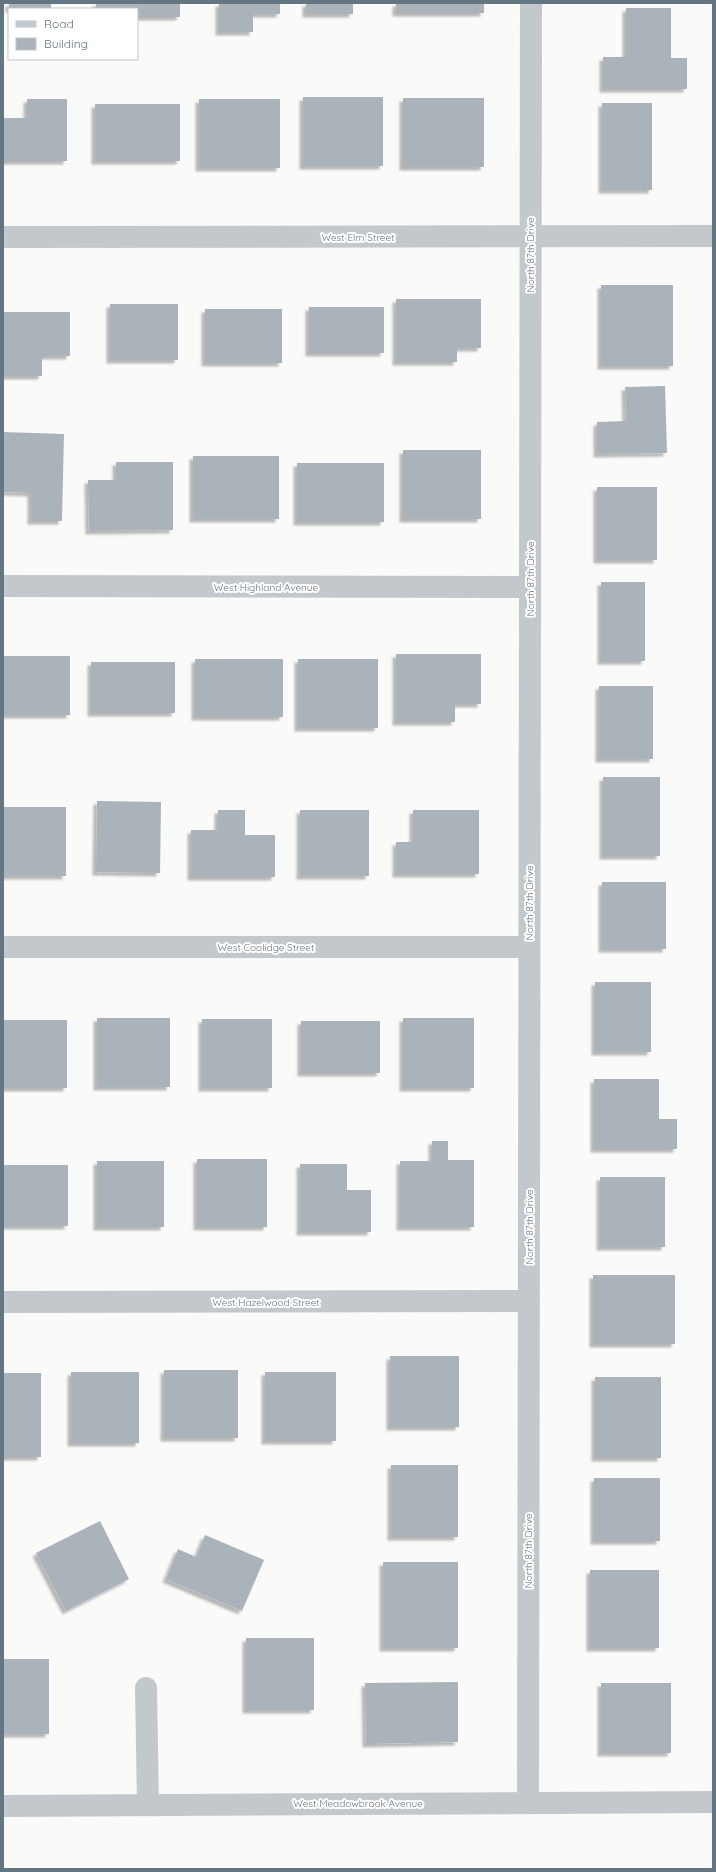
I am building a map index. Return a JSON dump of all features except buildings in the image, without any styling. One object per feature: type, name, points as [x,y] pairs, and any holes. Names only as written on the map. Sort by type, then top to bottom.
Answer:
[{"type":"street","name":"North 87th Drive","points":[[528,1802],[531,3]]},
{"type":"street","name":"West Elm Street","points":[[3,237],[713,236]]},
{"type":"street","name":"West Highland Avenue","points":[[3,586],[530,587]]},
{"type":"street","name":"West Coolidge Street","points":[[3,947],[529,947]]},
{"type":"street","name":"West Hazelwood Street","points":[[3,1302],[528,1301]]},
{"type":"street","points":[[146,1688],[148,1804]]},
{"type":"street","name":"West Meadowbrook Avenue","points":[[3,1806],[713,1802]]}]
